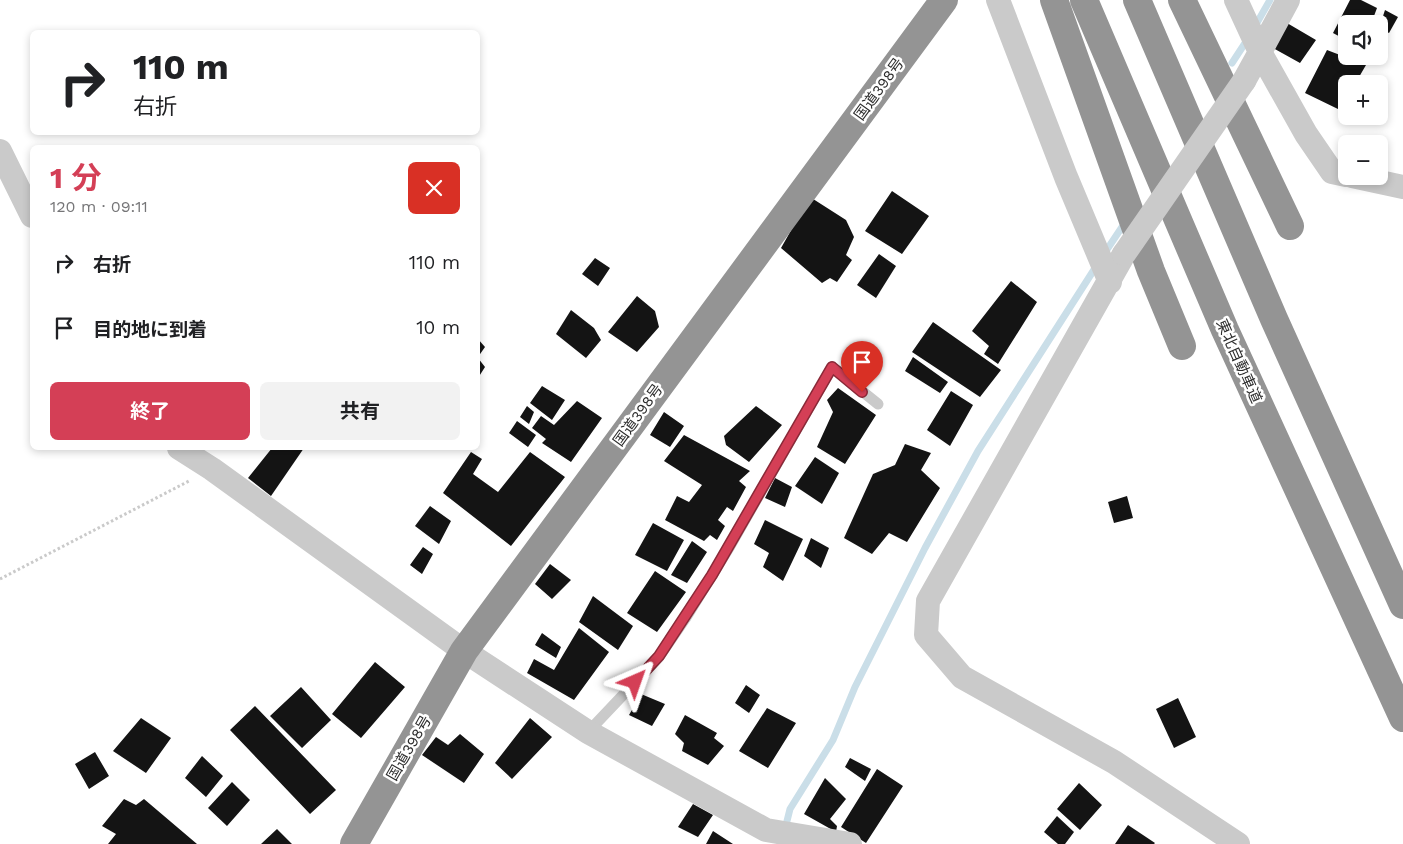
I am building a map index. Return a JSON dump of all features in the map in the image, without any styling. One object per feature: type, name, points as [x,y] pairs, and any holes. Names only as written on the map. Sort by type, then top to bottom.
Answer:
[{"type":"highway","name":"国道398号","points":[[354,844],[464,651],[944,0]]},
{"type":"highway","points":[[1054,0],[1151,271],[1182,346]]},
{"type":"highway","name":"東北自動車道","points":[[1084,0],[1225,330],[1403,718]]},
{"type":"highway","points":[[1137,0],[1274,319],[1403,605]]},
{"type":"highway","points":[[1182,0],[1290,226]]},
{"type":"street","points":[[998,0],[1066,177],[1110,282]]},
{"type":"street","points":[[1238,844],[1114,762],[962,677],[926,635],[928,601],[1110,282],[1124,254],[1244,81],[1257,47],[1288,0]]},
{"type":"street","points":[[1240,9],[1257,47],[1306,134],[1332,172],[1338,173]]},
{"type":"street","points":[[0,151],[30,212]]},
{"type":"street","points":[[1388,184],[1403,187]]},
{"type":"street","points":[[182,450],[212,469],[464,651],[588,732],[767,835],[800,836],[850,844]]},
{"type":"lane","points":[[588,732],[659,656],[685,619],[730,546],[832,367],[878,404]]},
{"type":"path","points":[[0,579],[212,469]]},
{"type":"building","points":[[1350,0],[1361,0],[1377,8],[1374,15],[1342,15]]},
{"type":"building","points":[[1385,10],[1398,17],[1389,33],[1388,15],[1383,15]]},
{"type":"building","points":[[1287,23],[1316,40],[1300,63],[1273,48]]},
{"type":"building","points":[[1338,23],[1338,36],[1333,33]]},
{"type":"building","points":[[1327,50],[1338,54],[1338,65],[1366,65],[1360,75],[1338,75],[1338,109],[1305,93]]},
{"type":"building","points":[[892,191],[929,216],[902,254],[865,231]]},
{"type":"building","points":[[810,197],[846,220],[854,237],[846,255],[852,260],[837,282],[830,278],[822,283],[781,248]]},
{"type":"building","points":[[879,254],[896,266],[876,298],[857,285]]},
{"type":"building","points":[[595,258],[610,268],[598,286],[582,274]]},
{"type":"building","points":[[1011,281],[1037,302],[998,364],[984,354],[989,346],[972,331]]},
{"type":"building","points":[[637,296],[655,311],[659,327],[637,352],[608,332]]},
{"type":"building","points":[[571,310],[594,328],[601,340],[586,358],[556,334]]},
{"type":"building","points":[[933,322],[1001,370],[980,397],[912,352]]},
{"type":"building","points":[[480,341],[485,347],[480,354]]},
{"type":"building","points":[[913,357],[948,382],[940,393],[905,371]]},
{"type":"building","points":[[480,361],[485,367],[480,375]]},
{"type":"building","points":[[542,386],[565,400],[552,420],[530,403]]},
{"type":"building","points":[[838,388],[876,415],[845,464],[817,447],[833,412],[827,400]]},
{"type":"building","points":[[951,391],[973,405],[950,446],[927,430]]},
{"type":"building","points":[[577,401],[602,418],[571,462],[542,443],[546,439],[532,428],[541,416],[554,425]]},
{"type":"building","points":[[527,406],[534,412],[529,424],[520,417]]},
{"type":"building","points":[[756,406],[782,425],[749,462],[726,445],[724,436]]},
{"type":"building","points":[[664,412],[684,426],[670,447],[650,435]]},
{"type":"building","points":[[517,421],[536,435],[528,447],[509,433]]},
{"type":"building","points":[[684,435],[750,471],[739,481],[746,487],[733,511],[727,507],[718,520],[725,526],[717,540],[710,535],[704,541],[665,520],[677,496],[689,502],[702,485],[664,461]]},
{"type":"building","points":[[905,444],[931,453],[921,470],[940,488],[907,542],[889,533],[872,554],[844,538],[873,474],[895,465]]},
{"type":"building","points":[[270,450],[303,450],[271,496],[248,478]]},
{"type":"building","points":[[471,452],[482,459],[473,474],[498,492],[530,452],[565,477],[511,546],[443,493]]},
{"type":"building","points":[[815,457],[839,473],[822,504],[795,486]]},
{"type":"building","points":[[775,478],[792,487],[785,507],[765,498]]},
{"type":"building","points":[[1127,496],[1133,518],[1114,523],[1108,502]]},
{"type":"building","points":[[430,506],[451,521],[439,544],[415,526]]},
{"type":"building","points":[[765,520],[803,539],[783,581],[763,567],[769,553],[754,544]]},
{"type":"building","points":[[653,523],[684,540],[667,571],[635,555]]},
{"type":"building","points":[[811,538],[829,548],[821,568],[804,556]]},
{"type":"building","points":[[692,541],[707,552],[687,583],[671,575]]},
{"type":"building","points":[[423,547],[433,554],[422,574],[410,565]]},
{"type":"building","points":[[550,564],[571,580],[552,599],[535,584]]},
{"type":"building","points":[[655,571],[686,592],[657,632],[627,613]]},
{"type":"building","points":[[593,596],[633,626],[618,650],[579,622]]},
{"type":"building","points":[[579,628],[609,652],[574,700],[527,673],[534,659],[554,670]]},
{"type":"building","points":[[542,633],[561,647],[556,658],[535,645]]},
{"type":"building","points":[[375,662],[405,687],[361,738],[332,714]]},
{"type":"building","points":[[746,685],[760,695],[749,713],[735,703]]},
{"type":"building","points":[[301,687],[331,720],[302,748],[270,716]]},
{"type":"building","points":[[641,694],[665,704],[652,726],[629,715]]},
{"type":"building","points":[[1178,698],[1196,737],[1174,748],[1156,709]]},
{"type":"building","points":[[255,706],[336,790],[310,814],[230,730]]},
{"type":"building","points":[[767,708],[796,723],[768,768],[739,751]]},
{"type":"building","points":[[685,715],[717,733],[714,738],[724,746],[708,765],[682,751],[684,743],[675,734]]},
{"type":"building","points":[[141,718],[171,738],[146,773],[113,751]]},
{"type":"building","points":[[530,718],[552,737],[512,779],[495,763]]},
{"type":"building","points":[[460,734],[484,754],[464,783],[422,755],[436,737],[448,745]]},
{"type":"building","points":[[95,752],[109,776],[89,789],[75,764]]},
{"type":"building","points":[[202,756],[223,776],[206,797],[185,778]]},
{"type":"building","points":[[850,758],[871,769],[865,781],[845,767]]},
{"type":"building","points":[[877,769],[903,786],[866,843],[841,827]]},
{"type":"building","points":[[825,778],[846,799],[830,819],[837,826],[836,832],[804,814]]},
{"type":"building","points":[[232,782],[250,800],[227,826],[208,808]]},
{"type":"building","points":[[1079,783],[1102,805],[1080,830],[1057,809]]},
{"type":"building","points":[[124,799],[136,805],[144,799],[197,844],[108,844],[116,834],[102,826]]},
{"type":"building","points":[[693,804],[713,815],[698,837],[678,827]]},
{"type":"building","points":[[1057,816],[1074,832],[1065,844],[1058,844],[1044,832]]},
{"type":"building","points":[[1128,825],[1155,843],[1115,844]]},
{"type":"building","points":[[277,829],[292,844],[261,844]]},
{"type":"building","points":[[713,831],[733,844],[706,844]]},
{"type":"waterway","points":[[1254,28],[1270,0]]},
{"type":"waterway","points":[[1232,63],[1249,37]]},
{"type":"waterway","points":[[1104,254],[1122,227]]},
{"type":"waterway","points":[[785,829],[790,809],[833,740],[855,687],[925,548],[978,451],[1097,265]]},
{"type":"route","points":[[635,682],[659,656],[685,619],[730,546],[832,367],[862,392]]}]
